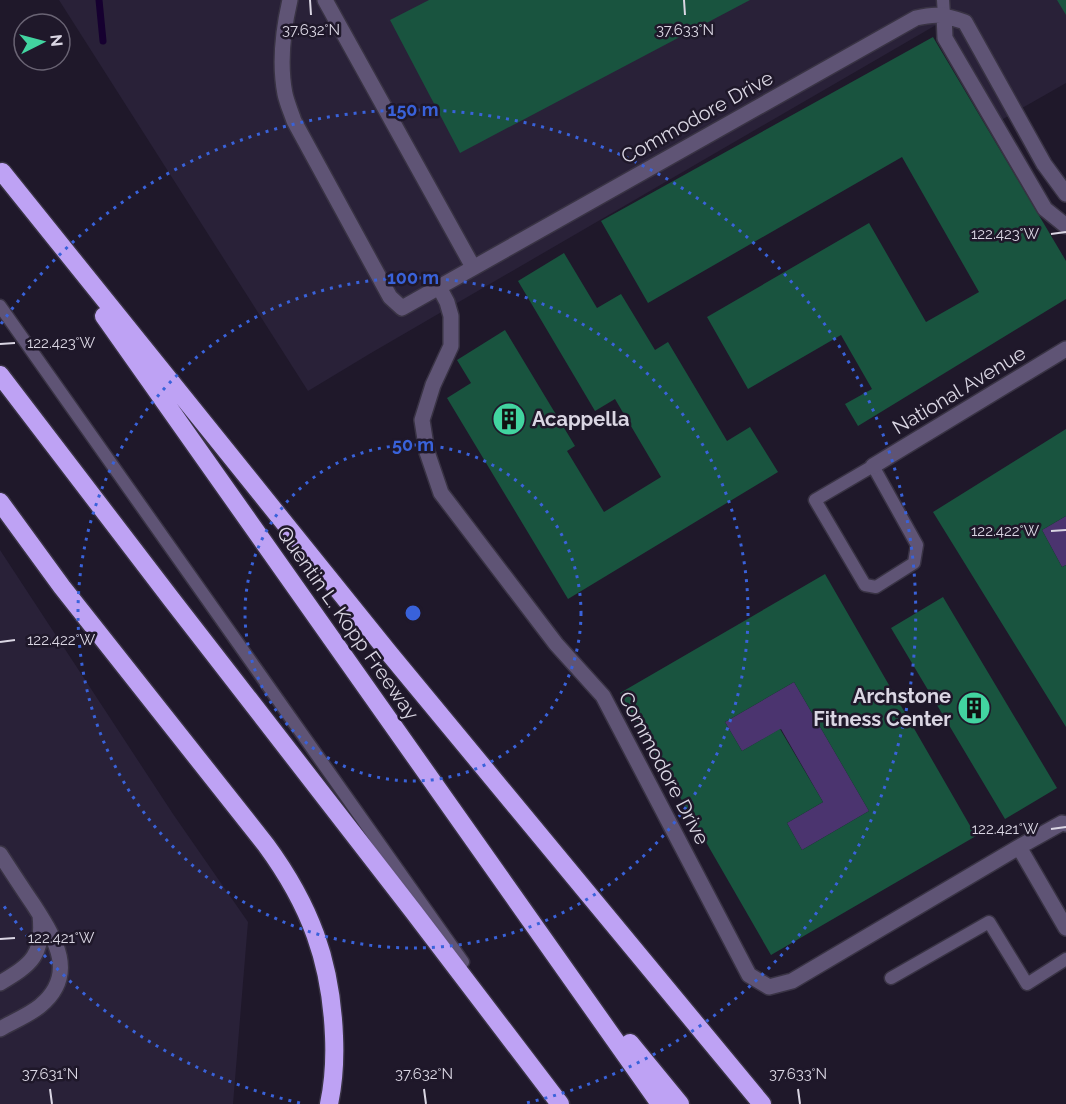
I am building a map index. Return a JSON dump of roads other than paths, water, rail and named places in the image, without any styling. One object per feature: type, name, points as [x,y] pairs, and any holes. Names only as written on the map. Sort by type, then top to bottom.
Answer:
[{"type":"highway","name":"Quentin L. Kopp Freeway","points":[[1,170],[660,1104]]},
{"type":"highway","points":[[1,170],[397,662],[762,1104]]},
{"type":"highway","points":[[0,375],[561,1104]]},
{"type":"highway","points":[[0,502],[62,587],[266,845],[297,893],[312,923],[331,995],[334,1073],[329,1104]]},
{"type":"highway","points":[[538,931],[680,1104]]},
{"type":"street","name":"Commodore Drive","points":[[290,0],[282,67],[285,95],[294,121],[390,297],[402,308],[916,18],[944,8]]},
{"type":"street","points":[[325,0],[473,267]]},
{"type":"street","points":[[944,8],[965,22],[1044,164],[1066,194]]},
{"type":"street","points":[[944,8],[945,38],[1045,208],[1066,226]]},
{"type":"street","name":"Commodore Drive","points":[[439,287],[451,316],[451,346],[433,385],[423,420],[427,452],[441,493],[556,644],[603,696],[749,975],[769,987],[792,981],[1062,822],[1066,824]]},
{"type":"street","name":"National Avenue","points":[[873,466],[1066,349]]},
{"type":"street","points":[[1019,847],[1066,928]]},
{"type":"street","points":[[0,854],[52,934],[59,952],[61,973],[54,990],[40,1006],[0,1029]]},
{"type":"street","points":[[0,983],[32,961],[39,948],[42,932],[40,915]]},
{"type":"lane","points":[[0,306],[561,1104]]},
{"type":"lane","name":"National Avenue","points":[[873,466],[917,545],[914,562],[876,587],[866,585],[815,500],[873,466]]},
{"type":"lane","points":[[891,978],[989,922],[1028,984],[1066,959]]},
{"type":"waterway","points":[[99,0],[103,41]]},
{"type":"place","name":"Acappella","points":[[509,419]]},
{"type":"place","name":"Archstone Fitness Center","points":[[974,708]]}]
